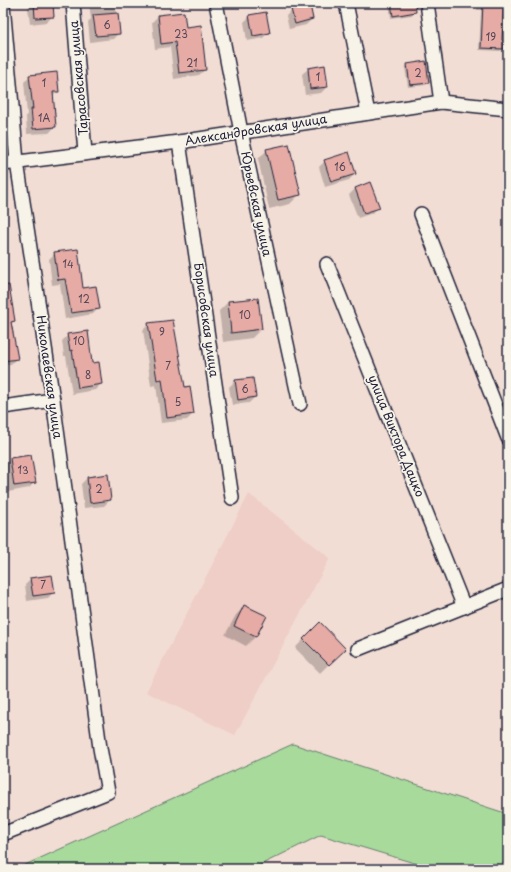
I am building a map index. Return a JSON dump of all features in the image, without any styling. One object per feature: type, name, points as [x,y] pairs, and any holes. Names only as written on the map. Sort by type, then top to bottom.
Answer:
[{"type":"street","name":"Тарасовская улица","points":[[73,3],[85,153]]},
{"type":"street","name":"Юрьевская улица","points":[[216,3],[241,132],[300,404]]},
{"type":"street","points":[[346,3],[368,113]]},
{"type":"street","points":[[427,3],[441,102]]},
{"type":"street","name":"Николаевская улица","points":[[3,5],[17,162],[53,400],[100,748],[108,792],[3,834]]},
{"type":"street","name":"Александровская улица","points":[[3,164],[179,142],[441,102],[508,109]]},
{"type":"street","name":"Борисовская улица","points":[[179,142],[232,498]]},
{"type":"street","points":[[421,214],[508,438]]},
{"type":"street","name":"улица Виктора Дацко","points":[[327,264],[464,607]]},
{"type":"street","points":[[3,407],[53,400]]},
{"type":"street","points":[[358,649],[508,589]]},
{"type":"shaded area","points":[[249,494],[330,558],[235,735],[146,692]]},
{"type":"green space","points":[[293,744],[508,814],[508,869],[434,869],[321,835],[252,869],[16,869]]},
{"type":"building","points":[[34,3],[53,3],[54,17],[35,18]]},
{"type":"building","points":[[391,3],[415,3],[416,12],[393,16]]},
{"type":"building","points":[[483,3],[504,3],[502,40],[504,42],[504,49],[481,48]]},
{"type":"building","points":[[310,5],[313,19],[295,24],[291,9]]},
{"type":"building","points":[[184,12],[186,27],[201,25],[206,70],[179,73],[175,42],[161,44],[158,15]]},
{"type":"building","points":[[266,12],[270,33],[253,36],[249,15]]},
{"type":"building","points":[[118,13],[120,34],[96,36],[93,15]]},
{"type":"building","points":[[426,61],[429,83],[410,85],[407,64]]},
{"type":"building","points":[[325,65],[328,87],[310,89],[308,68]]},
{"type":"building","points":[[57,72],[59,92],[53,92],[56,127],[33,129],[31,109],[33,109],[29,75]]},
{"type":"building","points":[[289,144],[301,195],[278,200],[266,149]]},
{"type":"building","points":[[349,152],[356,174],[331,182],[324,160]]},
{"type":"building","points":[[370,182],[380,208],[364,213],[355,188]]},
{"type":"building","points":[[78,249],[83,288],[96,286],[100,309],[71,313],[65,279],[58,280],[54,252]]},
{"type":"building","points":[[9,285],[15,321],[11,322],[18,359],[3,361],[3,286]]},
{"type":"building","points":[[258,298],[262,329],[231,333],[228,301]]},
{"type":"building","points":[[173,320],[185,387],[190,386],[194,414],[167,418],[162,379],[157,380],[148,323]]},
{"type":"building","points":[[88,331],[92,363],[99,362],[102,384],[78,388],[72,350],[70,351],[67,334]]},
{"type":"building","points":[[253,378],[256,397],[238,400],[235,380]]},
{"type":"building","points":[[31,455],[36,483],[14,486],[10,458]]},
{"type":"building","points":[[108,474],[111,500],[90,503],[87,477]]},
{"type":"building","points":[[52,575],[55,593],[33,596],[30,578]]},
{"type":"building","points":[[244,605],[267,616],[256,637],[234,626]]},
{"type":"building","points":[[320,622],[346,649],[329,665],[303,639]]}]
